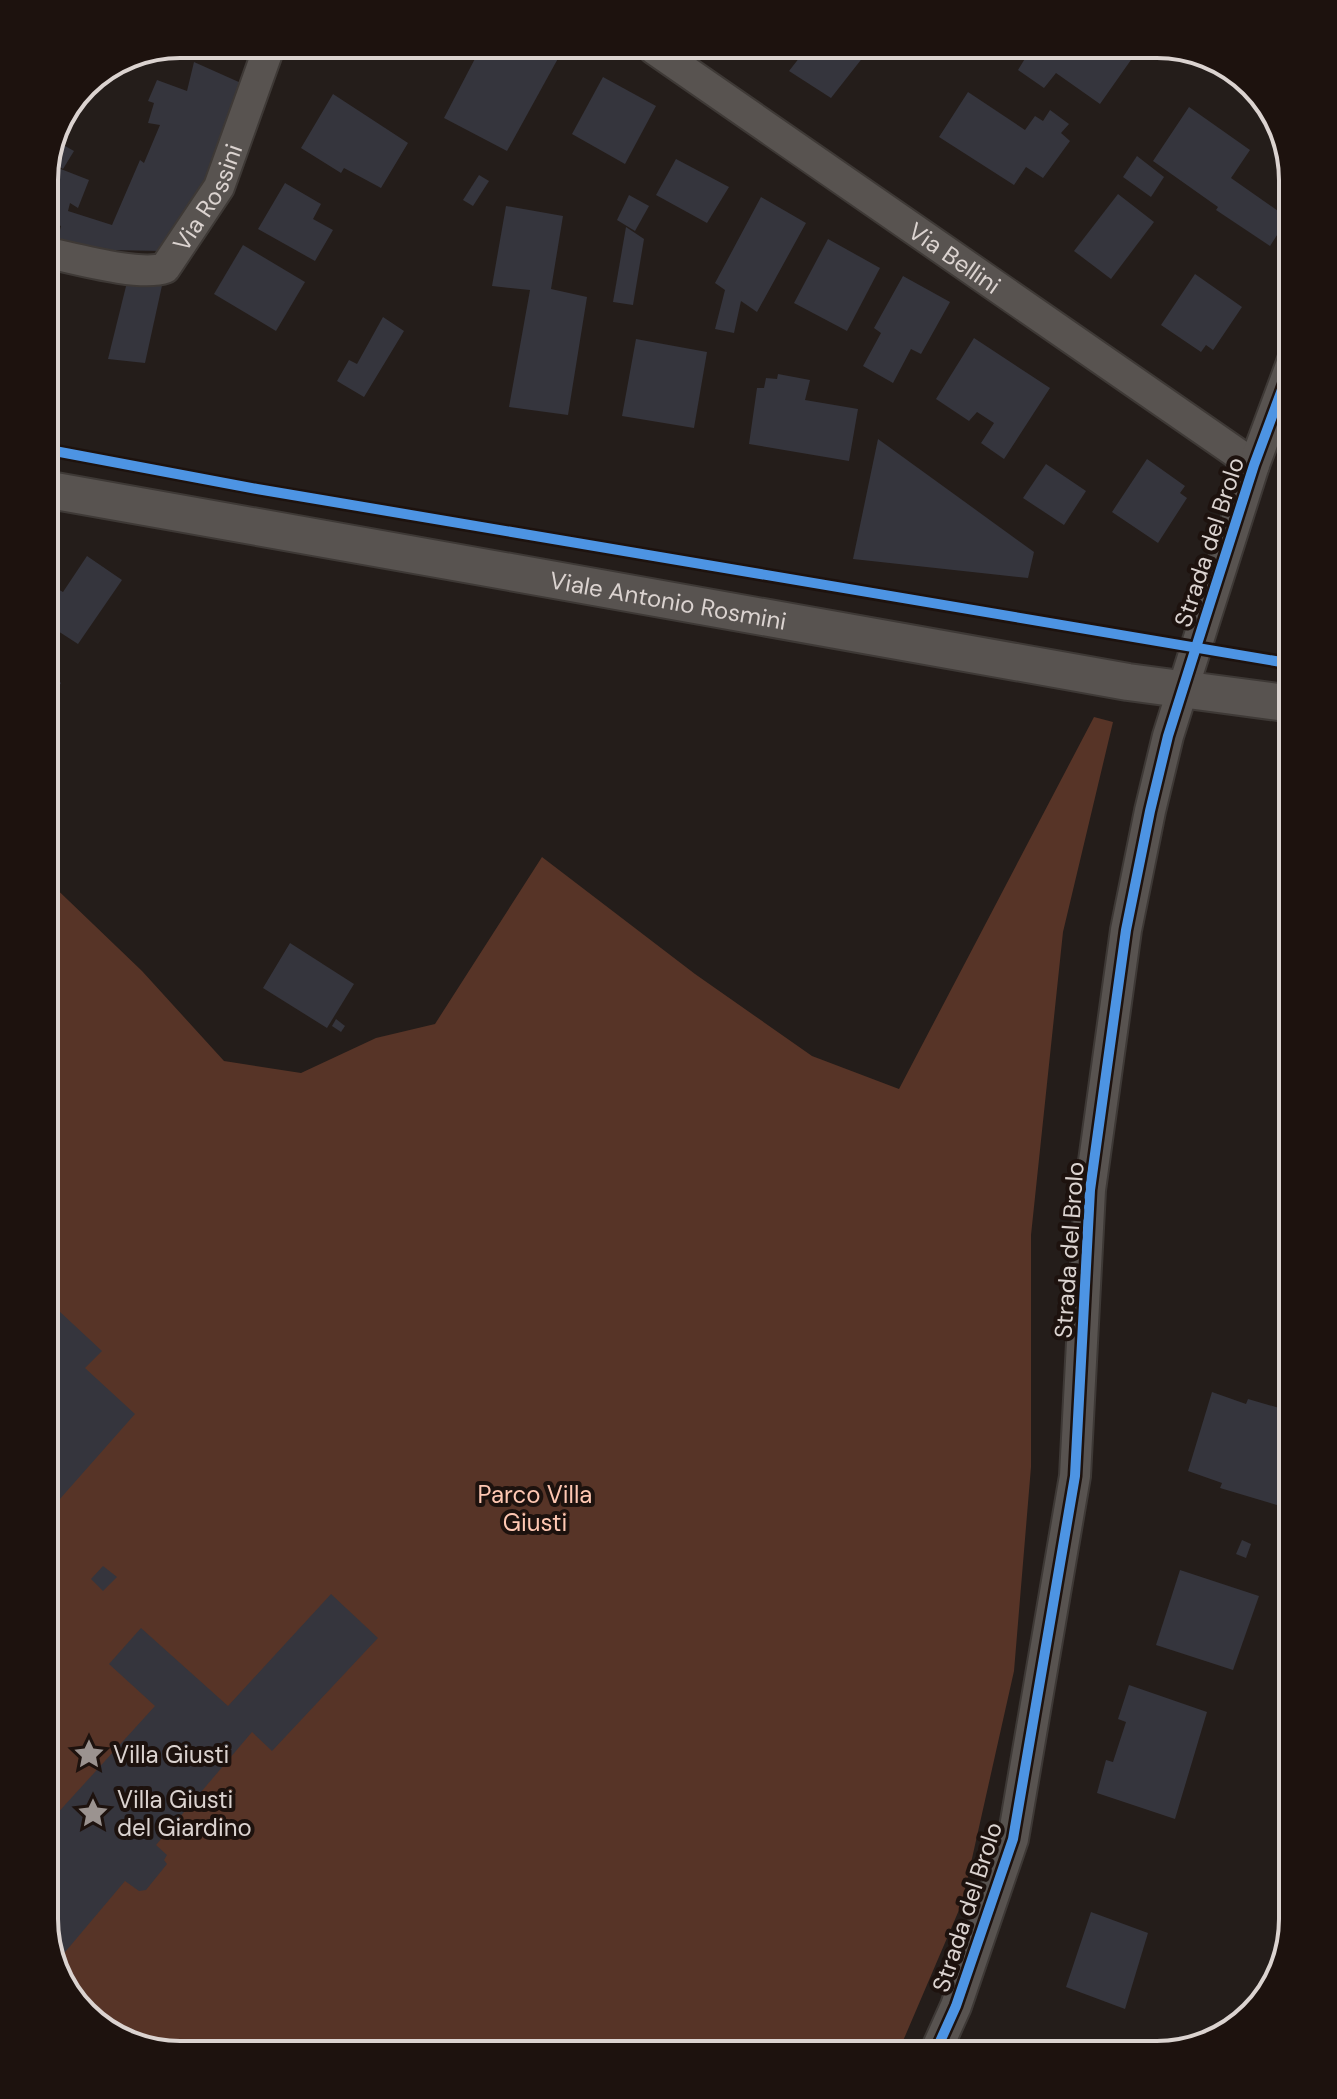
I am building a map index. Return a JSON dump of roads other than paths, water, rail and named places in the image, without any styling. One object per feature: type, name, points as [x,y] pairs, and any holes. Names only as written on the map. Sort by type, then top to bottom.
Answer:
[{"type":"street","name":"Via Rossini","points":[[58,255],[155,272],[165,268],[219,187],[265,58]]},
{"type":"street","name":"Via Bellini","points":[[667,58],[1254,465]]},
{"type":"street","name":"Strada del Brolo","points":[[940,2041],[956,2006],[1013,1839],[1075,1476],[1090,1190],[1126,930],[1150,811],[1168,736],[1254,465],[1279,398]]},
{"type":"street","name":"Viale Antonio Rosmini","points":[[58,491],[1128,682],[1279,702]]},
{"type":"place","name":"Villa Giusti","points":[[89,1754]]},
{"type":"place","name":"Villa Giusti del Giardino","points":[[93,1813]]},
{"type":"park label","name":"Parco Villa Giusti","points":[[535,1508]]}]
